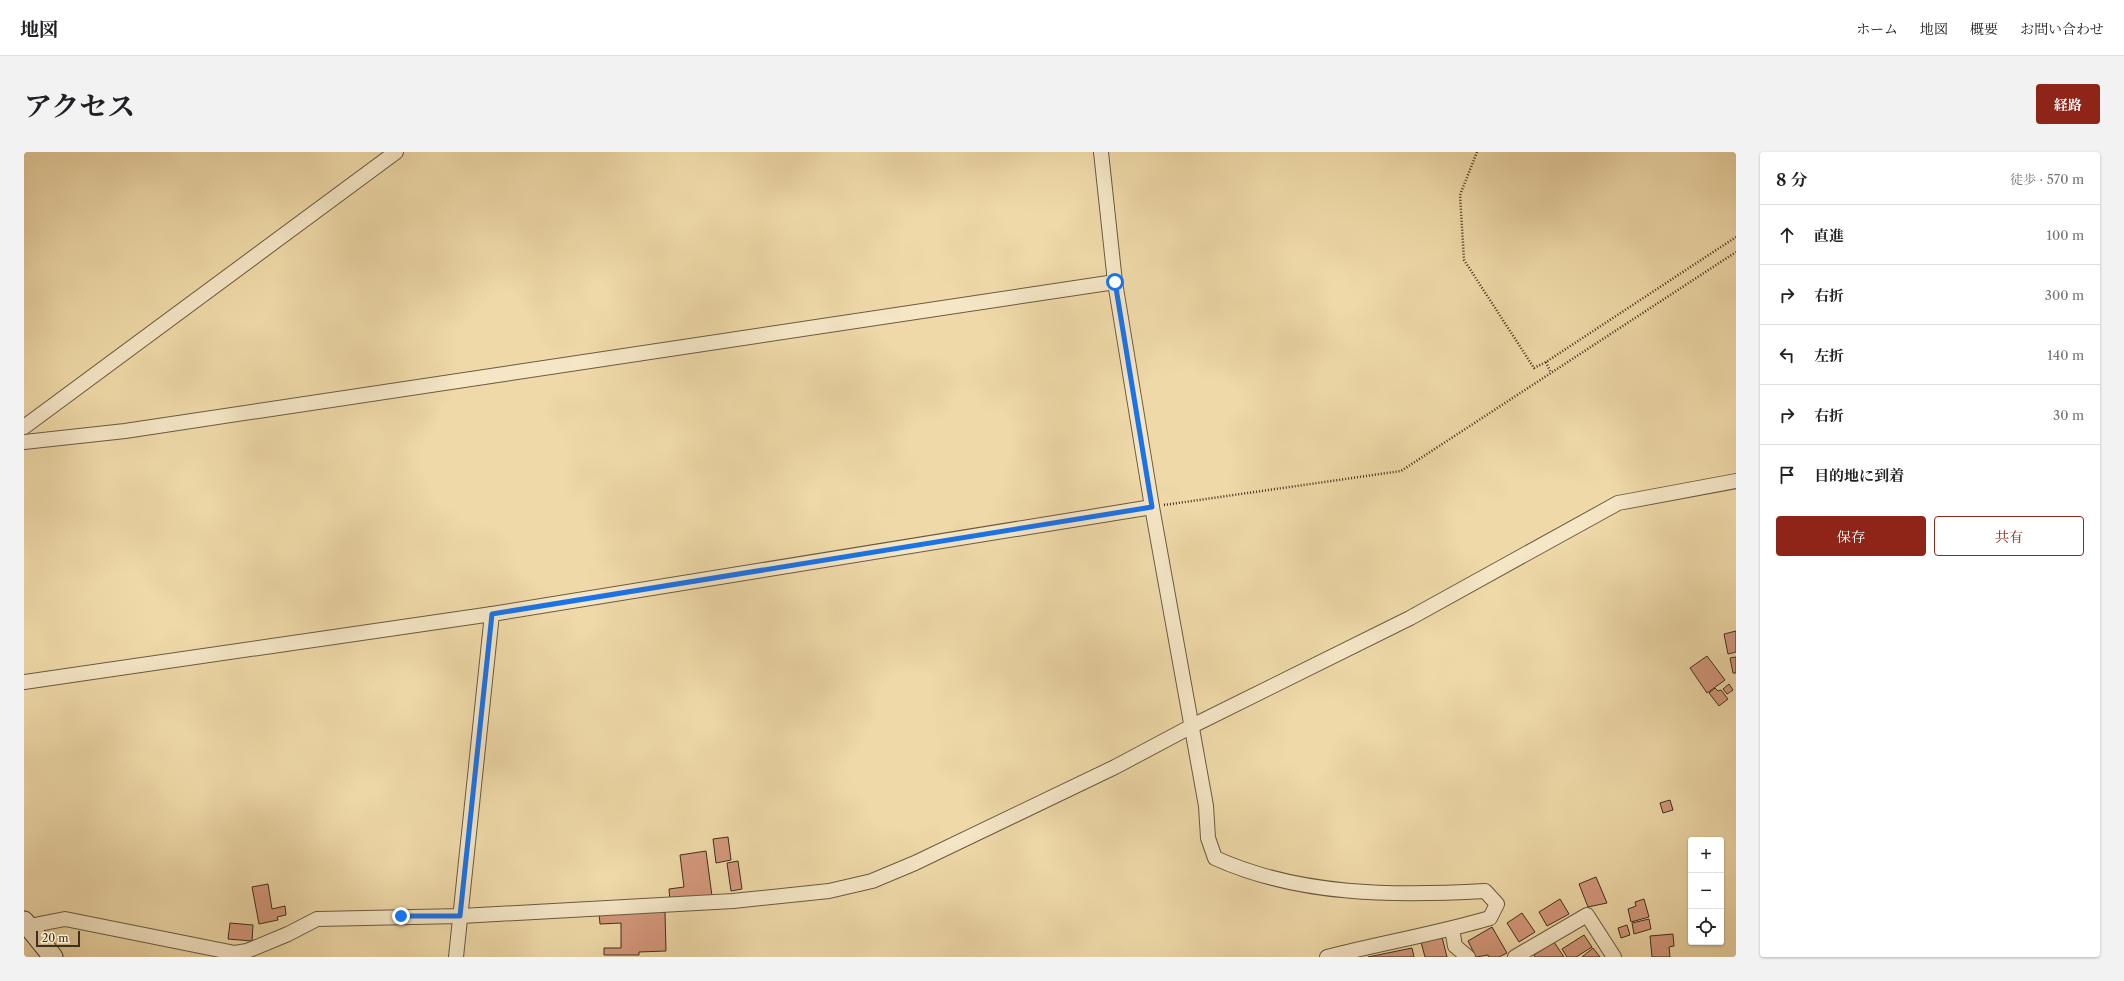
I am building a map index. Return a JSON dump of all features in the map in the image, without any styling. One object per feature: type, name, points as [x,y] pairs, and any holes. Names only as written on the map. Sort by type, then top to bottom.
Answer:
[{"type":"main road","points":[[27,924],[53,957]]},
{"type":"street","points":[[24,427],[396,152]]},
{"type":"street","points":[[1101,152],[1115,282],[1152,507],[1206,806],[1208,838],[1215,858],[1240,869],[1270,878],[1327,890],[1440,894],[1485,891],[1497,904],[1490,918],[1452,929],[1374,945],[1327,957]]},
{"type":"street","points":[[24,442],[141,428],[1115,282]]},
{"type":"street","points":[[27,924],[65,920],[235,953],[247,951],[288,934],[318,919],[460,916],[733,901],[828,891],[872,881],[915,863],[1115,767],[1192,726],[1410,618],[1618,503],[1736,481]]},
{"type":"street","points":[[24,682],[492,614],[1152,507]]},
{"type":"street","points":[[456,957],[492,614]]},
{"type":"street","points":[[1515,957],[1587,915],[1614,957]]},
{"type":"street","points":[[1452,929],[1455,946],[1468,957]]},
{"type":"path","points":[[1477,152],[1460,195],[1464,260],[1534,368],[1546,362],[1736,237]]},
{"type":"path","points":[[1152,507],[1401,471],[1736,252]]},
{"type":"path","points":[[1546,362],[1551,373]]},
{"type":"building","points":[[1736,631],[1736,652],[1728,654],[1724,634]]},
{"type":"building","points":[[1707,656],[1725,680],[1707,693],[1690,668]]},
{"type":"building","points":[[1736,657],[1736,673],[1733,673],[1730,658]]},
{"type":"building","points":[[1729,684],[1733,690],[1727,694],[1723,689]]},
{"type":"building","points":[[1715,688],[1718,691],[1721,690],[1728,699],[1719,706],[1709,693]]},
{"type":"building","points":[[1670,800],[1673,810],[1663,813],[1660,803]]},
{"type":"building","points":[[728,837],[731,860],[716,863],[713,839]]},
{"type":"building","points":[[706,851],[712,896],[670,902],[669,889],[684,887],[680,855]]},
{"type":"building","points":[[738,861],[742,889],[731,891],[727,863]]},
{"type":"building","points":[[1596,877],[1607,903],[1588,907],[1579,884]]},
{"type":"building","points":[[268,884],[272,909],[285,906],[286,915],[277,917],[278,920],[259,924],[252,887]]},
{"type":"building","points":[[1560,899],[1569,914],[1547,926],[1539,912]]},
{"type":"building","points":[[1644,899],[1649,917],[1631,922],[1628,909],[1636,906],[1635,902]]},
{"type":"building","points":[[665,912],[666,951],[639,952],[639,955],[604,955],[604,948],[621,948],[621,923],[600,924],[599,913]]},
{"type":"building","points":[[1522,913],[1535,932],[1519,942],[1507,923]]},
{"type":"building","points":[[1649,919],[1651,929],[1634,934],[1632,923]]},
{"type":"building","points":[[230,923],[253,925],[252,941],[228,939]]},
{"type":"building","points":[[1627,925],[1630,935],[1621,938],[1618,928]]},
{"type":"building","points":[[1492,927],[1507,953],[1499,957],[1489,957],[1488,955],[1476,957],[1468,941]]},
{"type":"building","points":[[1673,934],[1674,946],[1669,947],[1670,957],[1652,957],[1650,936]]},
{"type":"building","points":[[1584,935],[1592,947],[1576,957],[1567,957],[1562,949]]},
{"type":"building","points":[[1442,937],[1447,957],[1425,957],[1421,942]]},
{"type":"building","points":[[1554,942],[1564,957],[1535,957],[1534,955]]},
{"type":"building","points":[[1412,948],[1414,957],[1368,957]]},
{"type":"building","points":[[1593,948],[1600,957],[1582,957]]},
{"type":"route","points":[[401,916],[460,916],[492,614],[1152,507],[1115,282]]}]
